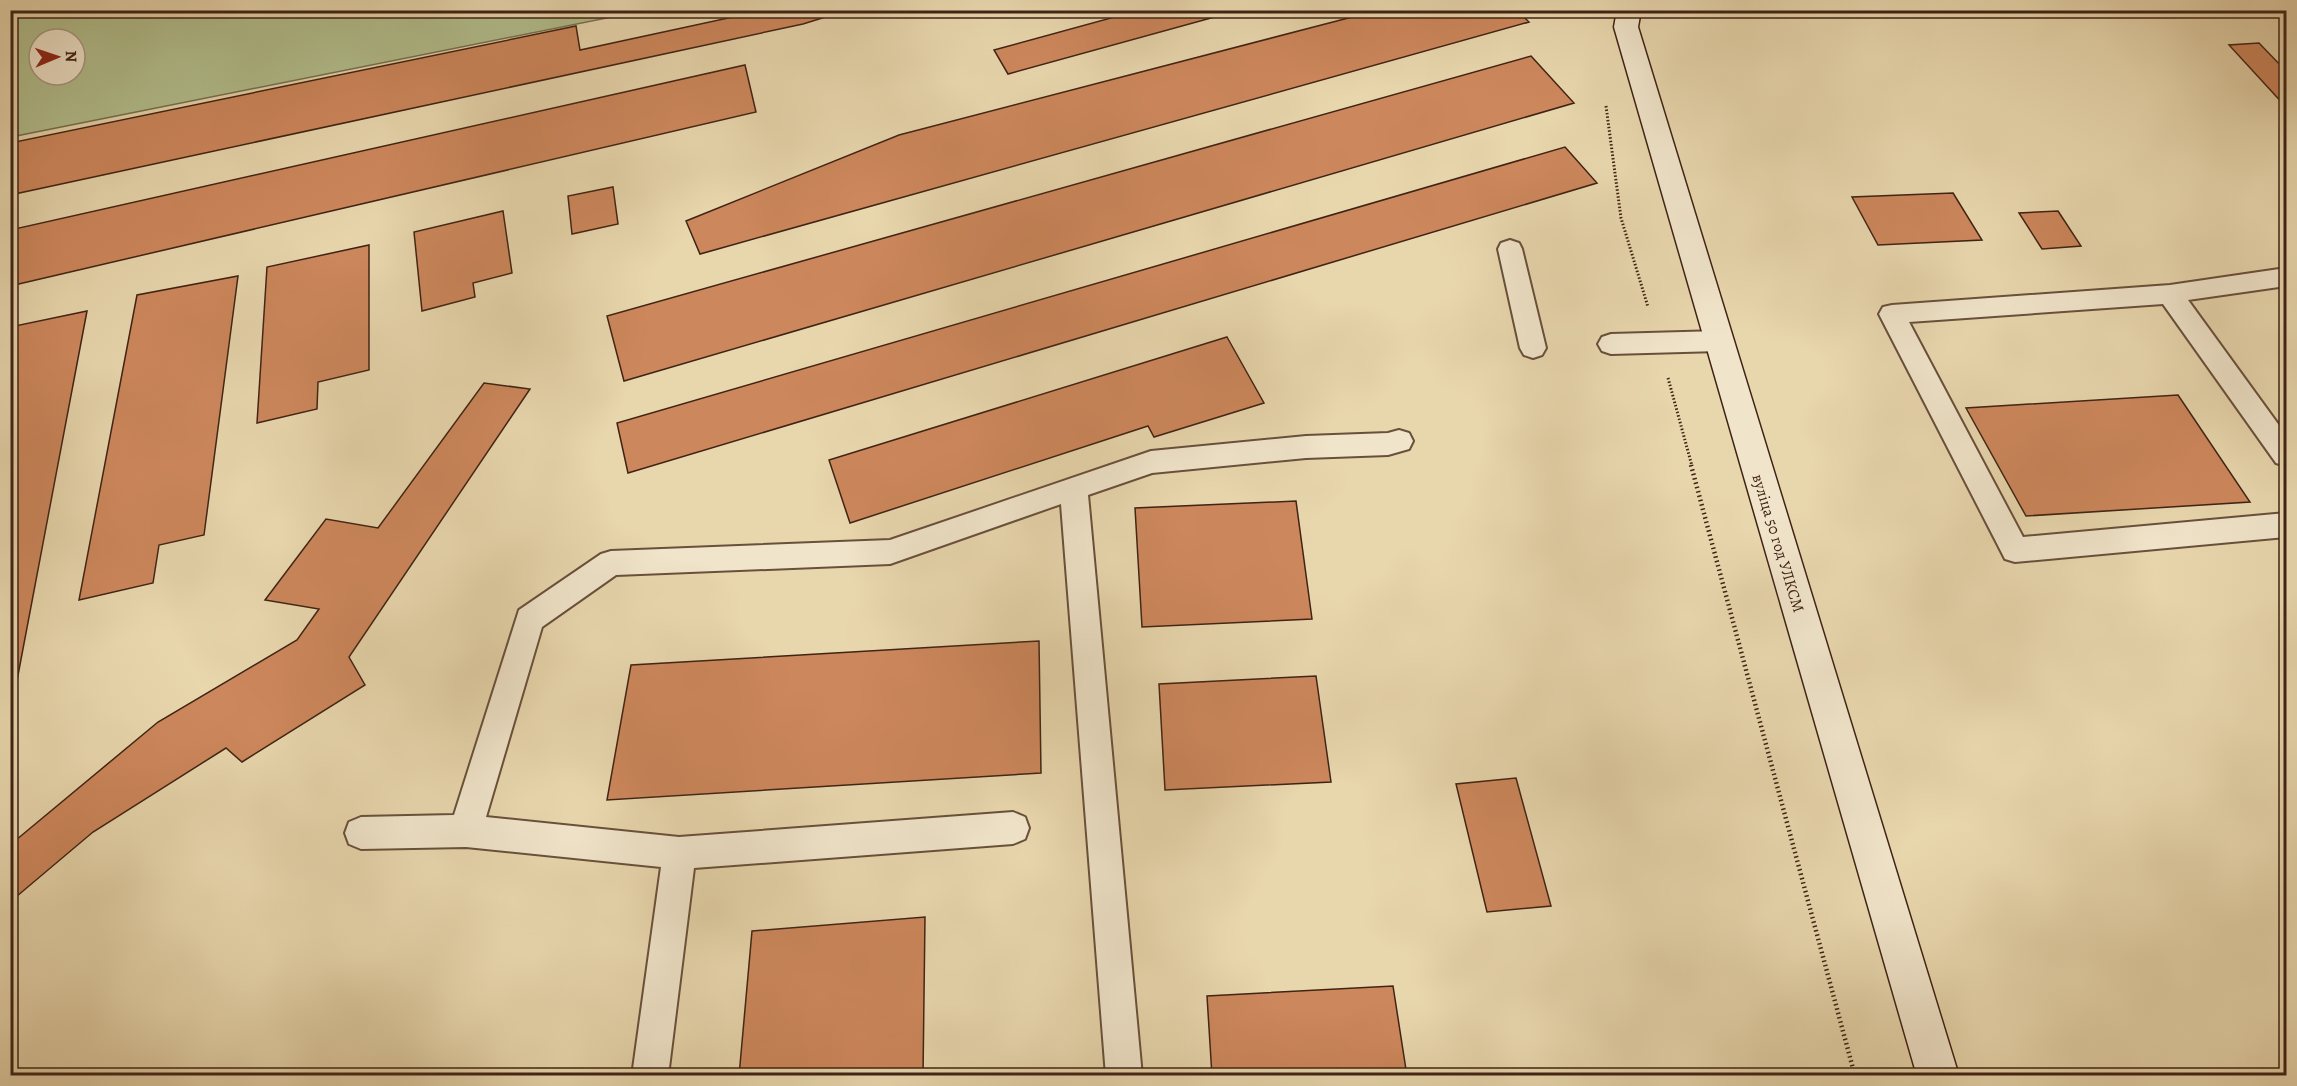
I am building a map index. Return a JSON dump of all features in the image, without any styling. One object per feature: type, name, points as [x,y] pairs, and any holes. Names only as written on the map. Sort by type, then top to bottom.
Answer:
[{"type":"main road","name":"вуліца 50 год УЛКСМ","points":[[1629,10],[1626,27],[1938,1076]]},
{"type":"lane","points":[[1510,249],[1533,348]]},
{"type":"lane","points":[[2286,277],[2170,294],[1892,315],[2015,550],[2286,525]]},
{"type":"lane","points":[[2170,294],[2286,455]]},
{"type":"lane","points":[[1611,344],[1719,341]]},
{"type":"lane","points":[[466,831],[529,619],[611,563],[890,552],[1151,462],[1306,447],[1388,444],[1399,441]]},
{"type":"lane","points":[[1074,488],[1124,1076]]},
{"type":"lane","points":[[361,832],[466,831],[679,853],[1013,828]]},
{"type":"lane","points":[[650,1076],[679,853]]},
{"type":"path","points":[[1605,99],[1621,218],[1659,342],[1855,1076]]},
{"type":"green space","points":[[11,10],[642,11],[11,137]]},
{"type":"building","points":[[765,10],[848,10],[803,24],[10,195],[10,143],[576,26],[580,50]]},
{"type":"building","points":[[1140,10],[1240,10],[1008,74],[994,50]]},
{"type":"building","points":[[1379,10],[1517,10],[1529,22],[700,254],[686,221],[899,135]]},
{"type":"building","points":[[2259,43],[2286,71],[2286,107],[2229,45]]},
{"type":"building","points":[[1531,56],[1574,103],[624,381],[607,316]]},
{"type":"building","points":[[745,65],[756,112],[10,286],[10,230]]},
{"type":"building","points":[[1565,147],[1597,183],[628,473],[617,423]]},
{"type":"building","points":[[613,187],[618,224],[572,234],[568,196]]},
{"type":"building","points":[[1953,193],[1982,240],[1878,245],[1852,197]]},
{"type":"building","points":[[503,211],[512,273],[473,283],[475,297],[422,311],[414,232]]},
{"type":"building","points":[[2058,211],[2081,246],[2042,249],[2019,213]]},
{"type":"building","points":[[369,245],[369,370],[318,382],[317,409],[257,423],[267,267]]},
{"type":"building","points":[[238,276],[204,535],[159,545],[153,583],[79,600],[137,295]]},
{"type":"building","points":[[87,311],[15,691],[10,692],[10,327]]},
{"type":"building","points":[[1227,337],[1264,403],[1154,437],[1148,426],[850,523],[829,460]]},
{"type":"building","points":[[484,383],[530,389],[349,657],[365,685],[242,762],[226,748],[93,832],[10,902],[10,845],[158,722],[297,640],[319,609],[265,600],[326,519],[378,528]]},
{"type":"building","points":[[2178,395],[2250,502],[2026,516],[1966,408]]},
{"type":"building","points":[[1296,501],[1312,619],[1142,627],[1135,508]]},
{"type":"building","points":[[1039,641],[1041,773],[607,800],[631,665]]},
{"type":"building","points":[[1316,676],[1331,782],[1165,790],[1159,684]]},
{"type":"building","points":[[1516,778],[1551,906],[1487,912],[1456,784]]},
{"type":"building","points":[[925,917],[923,1076],[739,1076],[752,931]]},
{"type":"building","points":[[1393,986],[1407,1076],[1212,1076],[1207,996]]}]
